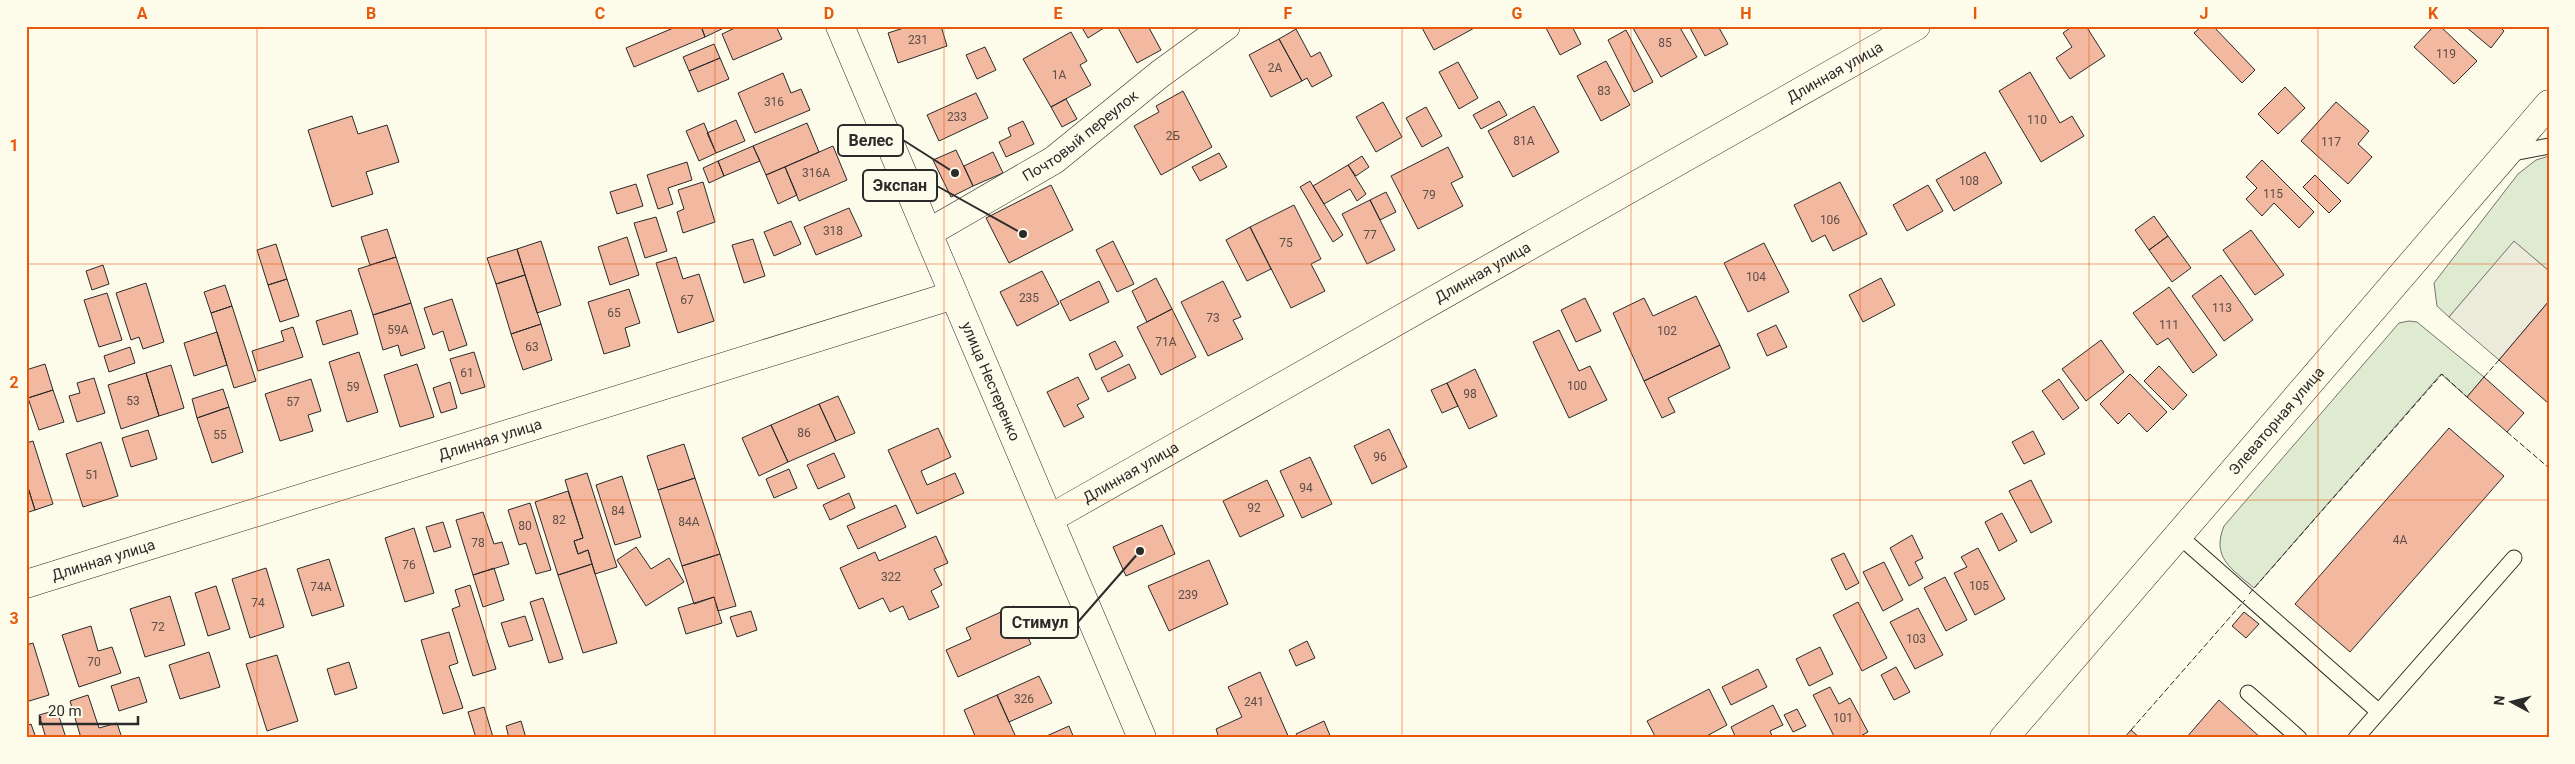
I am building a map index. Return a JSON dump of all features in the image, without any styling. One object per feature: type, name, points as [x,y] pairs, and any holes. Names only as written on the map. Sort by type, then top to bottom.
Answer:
[{"type":"street","name":"улица Нестеренко","points":[[840,26],[1142,738]]},
{"type":"street","name":"Почтовый переулок","points":[[928,233],[1054,160],[1160,74],[1226,26]]},
{"type":"street","name":"Длинная улица","points":[[1049,519],[1916,26]]},
{"type":"street","name":"Элеваторная улица","points":[[2004,738],[2549,104]]},
{"type":"street","name":"Длинная улица","points":[[26,584],[954,295]]},
{"type":"lane","points":[[2506,154],[2549,146]]},
{"type":"lane","points":[[2178,535],[2379,712]]},
{"type":"lane","points":[[2356,738],[2514,558]]},
{"type":"lane","points":[[2248,692],[2299,738]]},
{"type":"green space","points":[[2549,156],[2549,271],[2514,242],[2449,317],[2437,306],[2434,283],[2518,174],[2536,160]]},
{"type":"green space","points":[[2417,322],[2484,377],[2467,397],[2441,374],[2254,588],[2231,568],[2222,555],[2220,547],[2224,526],[2399,323]]},
{"type":"shaded area","points":[[2514,241],[2549,271],[2549,301],[2499,360],[2449,317]]},
{"type":"building","points":[[678,26],[701,26],[705,37],[634,67],[626,48]]},
{"type":"building","points":[[701,26],[728,26],[705,37]]},
{"type":"building","points":[[739,26],[776,26],[782,39],[733,60],[722,34]]},
{"type":"building","points":[[910,26],[941,26],[947,46],[898,63],[888,33]]},
{"type":"building","points":[[1081,26],[1107,26],[1088,38]]},
{"type":"building","points":[[1117,26],[1148,26],[1161,50],[1137,63]]},
{"type":"building","points":[[1421,26],[1478,26],[1434,50]]},
{"type":"building","points":[[1545,26],[1572,26],[1581,44],[1560,55]]},
{"type":"building","points":[[1636,26],[1679,26],[1697,57],[1661,77],[1633,28]]},
{"type":"building","points":[[1689,26],[1718,26],[1728,44],[1705,56]]},
{"type":"building","points":[[2073,26],[2086,26],[2105,56],[2070,79],[2056,58],[2072,47],[2063,33]]},
{"type":"building","points":[[2202,26],[2213,26],[2255,70],[2242,83],[2194,33]]},
{"type":"building","points":[[2434,26],[2440,26],[2477,61],[2454,84],[2414,47]]},
{"type":"building","points":[[2499,26],[2504,31],[2491,48],[2466,27]]},
{"type":"building","points":[[1296,29],[1311,57],[1320,52],[1332,76],[1312,87],[1307,78],[1302,81],[1279,39]]},
{"type":"building","points":[[1626,30],[1653,82],[1634,92],[1608,40]]},
{"type":"building","points":[[1071,32],[1087,61],[1080,65],[1091,85],[1051,107],[1023,59]]},
{"type":"building","points":[[1279,39],[1302,81],[1271,97],[1249,55]]},
{"type":"building","points":[[714,44],[720,58],[689,71],[683,57]]},
{"type":"building","points":[[985,47],[996,70],[977,79],[966,55]]},
{"type":"building","points":[[720,58],[729,79],[698,92],[689,71]]},
{"type":"building","points":[[1606,61],[1630,105],[1601,121],[1577,76]]},
{"type":"building","points":[[1458,62],[1478,98],[1459,109],[1439,72]]},
{"type":"building","points":[[2030,72],[2060,123],[2072,116],[2084,136],[2041,162],[1999,91]]},
{"type":"building","points":[[783,73],[791,93],[801,89],[810,110],[755,133],[738,93]]},
{"type":"building","points":[[2285,87],[2305,108],[2278,134],[2258,114]]},
{"type":"building","points":[[1183,91],[1212,147],[1161,175],[1134,126],[1159,112],[1156,106]]},
{"type":"building","points":[[976,93],[988,118],[939,141],[927,115]]},
{"type":"building","points":[[1066,99],[1077,119],[1062,127],[1051,107]]},
{"type":"building","points":[[1499,101],[1507,115],[1481,129],[1473,115]]},
{"type":"building","points":[[1383,102],[1402,137],[1376,152],[1356,117]]},
{"type":"building","points":[[2336,102],[2369,131],[2358,144],[2372,157],[2348,184],[2301,141]]},
{"type":"building","points":[[1534,106],[1559,152],[1513,177],[1488,131]]},
{"type":"building","points":[[1426,107],[1442,136],[1422,147],[1406,118]]},
{"type":"building","points":[[352,116],[358,134],[387,125],[399,162],[366,172],[373,194],[332,207],[308,130]]},
{"type":"building","points":[[736,120],[745,141],[716,153],[707,133]]},
{"type":"building","points":[[1023,121],[1034,144],[1006,157],[999,142],[1011,136],[1008,128]]},
{"type":"building","points":[[704,123],[716,153],[699,161],[686,131]]},
{"type":"building","points":[[807,123],[819,152],[766,175],[753,146]]},
{"type":"building","points":[[753,146],[760,161],[724,176],[718,161]]},
{"type":"building","points":[[833,146],[847,180],[799,201],[785,167]]},
{"type":"building","points":[[1448,147],[1463,177],[1451,183],[1463,206],[1418,229],[1391,176]]},
{"type":"building","points":[[956,150],[973,186],[951,197],[933,160]]},
{"type":"building","points":[[993,152],[1003,173],[973,186],[964,166]]},
{"type":"building","points":[[1985,152],[2002,183],[1954,211],[1936,180]]},
{"type":"building","points":[[1219,153],[1227,167],[1200,181],[1192,167]]},
{"type":"building","points":[[1362,156],[1369,167],[1356,176],[1348,165]]},
{"type":"building","points":[[2262,160],[2314,212],[2299,228],[2274,203],[2262,216],[2246,199],[2257,188],[2246,177]]},
{"type":"building","points":[[718,161],[724,176],[709,183],[703,168]]},
{"type":"building","points":[[687,162],[692,180],[668,188],[673,204],[658,209],[647,175]]},
{"type":"building","points":[[1348,165],[1366,194],[1357,201],[1350,189],[1324,204],[1313,186]]},
{"type":"building","points":[[785,167],[797,195],[778,204],[766,175]]},
{"type":"building","points":[[2315,175],[2341,201],[2329,213],[2303,187]]},
{"type":"building","points":[[1310,181],[1343,235],[1333,242],[1300,187]]},
{"type":"building","points":[[703,182],[715,222],[683,233],[677,212],[684,209],[678,190]]},
{"type":"building","points":[[1840,182],[1867,234],[1833,251],[1825,235],[1812,242],[1794,205]]},
{"type":"building","points":[[636,184],[643,206],[617,214],[610,192]]},
{"type":"building","points":[[1051,185],[1073,230],[1009,263],[986,218]]},
{"type":"building","points":[[1928,185],[1943,211],[1907,231],[1893,205]]},
{"type":"building","points":[[1386,192],[1396,212],[1380,220],[1370,200]]},
{"type":"building","points":[[1370,200],[1395,250],[1367,264],[1342,214]]},
{"type":"building","points":[[1294,205],[1321,259],[1311,264],[1325,291],[1291,308],[1250,227]]},
{"type":"building","points":[[849,208],[862,236],[816,255],[804,227]]},
{"type":"building","points":[[2154,216],[2168,236],[2149,250],[2135,230]]},
{"type":"building","points":[[656,217],[667,251],[645,258],[634,223]]},
{"type":"building","points":[[791,221],[801,244],[774,256],[764,232]]},
{"type":"building","points":[[1250,227],[1271,269],[1247,281],[1226,240]]},
{"type":"building","points":[[387,229],[396,257],[370,265],[361,237]]},
{"type":"building","points":[[2251,230],[2284,275],[2255,295],[2223,250]]},
{"type":"building","points":[[2168,236],[2191,268],[2172,282],[2149,250]]},
{"type":"building","points":[[627,237],[639,275],[610,285],[598,247]]},
{"type":"building","points":[[753,239],[765,276],[744,283],[732,245]]},
{"type":"building","points":[[541,241],[561,305],[537,313],[517,249]]},
{"type":"building","points":[[1113,241],[1134,284],[1117,292],[1096,250]]},
{"type":"building","points":[[1764,243],[1789,292],[1748,312],[1724,263]]},
{"type":"building","points":[[276,244],[287,279],[268,285],[257,250]]},
{"type":"building","points":[[517,249],[525,275],[496,284],[487,258]]},
{"type":"building","points":[[396,257],[411,303],[373,315],[358,269]]},
{"type":"building","points":[[676,257],[683,279],[699,274],[714,321],[678,333],[656,263]]},
{"type":"building","points":[[103,265],[109,284],[92,290],[86,271]]},
{"type":"building","points":[[1042,271],[1059,304],[1017,326],[1000,292]]},
{"type":"building","points":[[525,275],[541,324],[511,334],[496,284]]},
{"type":"building","points":[[2221,275],[2253,320],[2224,341],[2192,296]]},
{"type":"building","points":[[1156,278],[1172,309],[1147,322],[1132,291]]},
{"type":"building","points":[[1881,278],[1895,305],[1863,322],[1849,295]]},
{"type":"building","points":[[287,279],[299,316],[280,322],[268,285]]},
{"type":"building","points":[[1099,281],[1109,302],[1070,321],[1060,301]]},
{"type":"building","points":[[1223,281],[1241,317],[1233,320],[1243,339],[1208,356],[1181,302]]},
{"type":"building","points":[[146,283],[164,342],[143,349],[139,337],[131,340],[116,293]]},
{"type":"building","points":[[225,285],[232,306],[211,313],[204,292]]},
{"type":"building","points":[[2169,287],[2217,355],[2193,373],[2168,338],[2157,345],[2133,313]]},
{"type":"building","points":[[629,289],[640,323],[625,328],[630,346],[604,354],[588,302]]},
{"type":"building","points":[[107,293],[122,340],[99,347],[84,300]]},
{"type":"building","points":[[1696,296],[1720,345],[1644,381],[1613,313],[1644,298],[1653,316]]},
{"type":"building","points":[[1585,298],[1601,331],[1576,342],[1561,310]]},
{"type":"building","points":[[452,299],[467,345],[449,351],[443,331],[433,335],[424,308]]},
{"type":"building","points":[[2549,301],[2549,403],[2548,403],[2499,360]]},
{"type":"building","points":[[411,303],[425,348],[401,356],[398,345],[383,350],[373,315]]},
{"type":"building","points":[[232,306],[256,381],[234,388],[211,313]]},
{"type":"building","points":[[1172,309],[1196,357],[1161,375],[1137,327]]},
{"type":"building","points":[[351,310],[358,334],[323,345],[316,321]]},
{"type":"building","points":[[541,324],[552,360],[523,370],[511,334]]},
{"type":"building","points":[[1776,325],[1787,347],[1767,356],[1757,334]]},
{"type":"building","points":[[293,327],[303,357],[258,371],[252,351],[284,341],[281,331]]},
{"type":"building","points":[[1559,330],[1579,371],[1590,366],[1607,400],[1569,418],[1533,342]]},
{"type":"building","points":[[217,332],[227,365],[194,376],[184,343]]},
{"type":"building","points":[[2101,340],[2124,372],[2086,401],[2062,369]]},
{"type":"building","points":[[1115,341],[1123,356],[1096,370],[1089,354]]},
{"type":"building","points":[[1720,345],[1730,368],[1668,398],[1675,412],[1662,418],[1644,381]]},
{"type":"building","points":[[130,347],[135,363],[109,372],[104,356]]},
{"type":"building","points":[[359,352],[378,412],[347,422],[329,362]]},
{"type":"building","points":[[474,352],[485,387],[461,394],[450,359]]},
{"type":"building","points":[[45,364],[53,390],[28,398],[26,370]]},
{"type":"building","points":[[417,364],[434,417],[400,427],[384,375]]},
{"type":"building","points":[[1129,364],[1136,378],[1108,392],[1101,378]]},
{"type":"building","points":[[171,365],[184,408],[159,416],[146,373]]},
{"type":"building","points":[[2159,366],[2187,395],[2173,410],[2144,381]]},
{"type":"building","points":[[1475,369],[1497,416],[1469,429],[1447,383]]},
{"type":"building","points":[[146,373],[159,416],[121,429],[108,385]]},
{"type":"building","points":[[2130,374],[2167,412],[2147,432],[2129,413],[2118,424],[2100,404]]},
{"type":"building","points":[[1078,377],[1089,399],[1077,405],[1084,417],[1064,427],[1047,392]]},
{"type":"building","points":[[2484,377],[2524,413],[2507,432],[2467,397]]},
{"type":"building","points":[[94,378],[105,413],[77,422],[69,396],[80,393],[77,383]]},
{"type":"building","points":[[311,379],[321,411],[308,415],[313,431],[280,441],[265,394]]},
{"type":"building","points":[[2059,379],[2079,408],[2063,420],[2042,391]]},
{"type":"building","points":[[450,382],[457,408],[441,413],[433,388]]},
{"type":"building","points":[[1447,383],[1458,406],[1442,413],[1431,390]]},
{"type":"building","points":[[223,389],[229,407],[197,418],[192,399]]},
{"type":"building","points":[[53,390],[64,422],[39,430],[28,398]]},
{"type":"building","points":[[838,396],[855,433],[836,441],[819,404]]},
{"type":"building","points":[[819,404],[836,441],[788,462],[771,425]]},
{"type":"building","points":[[229,407],[243,452],[212,463],[197,418]]},
{"type":"building","points":[[771,425],[788,462],[759,476],[742,438]]},
{"type":"building","points":[[938,428],[951,457],[921,471],[927,485],[955,473],[964,493],[917,514],[888,450]]},
{"type":"building","points":[[2449,428],[2504,476],[2350,652],[2295,604]]},
{"type":"building","points":[[1389,429],[1407,467],[1372,484],[1354,446]]},
{"type":"building","points":[[148,430],[157,459],[131,467],[122,438]]},
{"type":"building","points":[[2033,431],[2045,454],[2024,464],[2012,442]]},
{"type":"building","points":[[33,441],[53,504],[35,510],[26,481],[26,443]]},
{"type":"building","points":[[101,442],[118,496],[83,507],[66,454]]},
{"type":"building","points":[[684,444],[695,478],[658,490],[647,456]]},
{"type":"building","points":[[834,453],[845,477],[818,489],[807,465]]},
{"type":"building","points":[[1310,457],[1332,504],[1302,518],[1280,471]]},
{"type":"building","points":[[789,469],[797,488],[774,498],[766,479]]},
{"type":"building","points":[[587,473],[617,567],[595,574],[588,550],[578,554],[574,541],[583,538],[565,480]]},
{"type":"building","points":[[622,476],[641,537],[615,545],[596,485]]},
{"type":"building","points":[[695,478],[720,554],[682,566],[658,490]]},
{"type":"building","points":[[1267,480],[1284,516],[1240,537],[1223,501]]},
{"type":"building","points":[[2031,480],[2052,522],[2031,533],[2009,491]]},
{"type":"building","points":[[26,481],[35,510],[26,513]]},
{"type":"building","points":[[568,491],[583,538],[574,541],[578,554],[588,550],[592,564],[558,575],[535,502]]},
{"type":"building","points":[[849,493],[855,508],[830,520],[823,505]]},
{"type":"building","points":[[530,503],[551,570],[536,574],[526,543],[519,545],[508,510]]},
{"type":"building","points":[[896,505],[906,527],[858,549],[847,526]]},
{"type":"building","points":[[483,512],[494,544],[502,542],[509,564],[473,575],[456,520]]},
{"type":"building","points":[[2002,513],[2017,541],[1999,551],[1985,522]]},
{"type":"building","points":[[443,522],[451,547],[434,552],[426,527]]},
{"type":"building","points":[[1162,525],[1175,554],[1126,576],[1113,547]]},
{"type":"building","points":[[414,528],[434,593],[405,602],[385,538]]},
{"type":"building","points":[[1912,535],[1923,558],[1915,562],[1923,578],[1909,586],[1890,548]]},
{"type":"building","points":[[936,536],[948,563],[934,569],[942,585],[931,591],[939,607],[909,620],[903,606],[890,612],[883,598],[859,609],[840,568],[875,552],[879,561]]},
{"type":"building","points":[[636,547],[651,569],[669,558],[684,582],[646,606],[617,560]]},
{"type":"building","points":[[1978,548],[2005,599],[1975,615],[1954,573],[1967,567],[1961,557]]},
{"type":"building","points":[[1844,553],[1859,583],[1846,590],[1831,559]]},
{"type":"building","points":[[720,554],[736,606],[718,611],[714,597],[694,604],[682,566]]},
{"type":"building","points":[[329,559],[344,606],[312,616],[297,569]]},
{"type":"building","points":[[1209,560],[1228,604],[1169,631],[1148,586]]},
{"type":"building","points":[[1884,562],[1903,600],[1883,611],[1863,572]]},
{"type":"building","points":[[592,564],[617,643],[583,653],[558,575]]},
{"type":"building","points":[[266,568],[284,627],[250,638],[232,579]]},
{"type":"building","points":[[494,568],[504,600],[483,607],[473,575]]},
{"type":"building","points":[[1945,577],[1967,620],[1946,631],[1924,588]]},
{"type":"building","points":[[470,585],[496,669],[473,676],[452,609],[460,606],[455,590]]},
{"type":"building","points":[[216,586],[230,629],[208,636],[195,593]]},
{"type":"building","points":[[170,596],[185,645],[145,657],[130,609]]},
{"type":"building","points":[[714,597],[722,623],[686,634],[678,608]]},
{"type":"building","points":[[543,598],[563,659],[549,663],[530,602]]},
{"type":"building","points":[[1858,602],[1887,658],[1862,671],[1833,615]]},
{"type":"building","points":[[1014,606],[1031,644],[958,677],[946,650],[971,639],[966,628]]},
{"type":"building","points":[[1918,608],[1943,655],[1915,669],[1890,622]]},
{"type":"building","points":[[751,611],[757,630],[737,637],[730,617]]},
{"type":"building","points":[[2244,612],[2259,624],[2246,638],[2232,626]]},
{"type":"building","points":[[525,616],[533,640],[509,647],[501,623]]},
{"type":"building","points":[[91,626],[98,651],[112,647],[121,673],[79,687],[62,635]]},
{"type":"building","points":[[449,632],[458,663],[449,666],[463,708],[443,714],[421,640]]},
{"type":"building","points":[[1307,641],[1315,658],[1296,666],[1289,650]]},
{"type":"building","points":[[33,643],[49,695],[26,702],[26,645]]},
{"type":"building","points":[[1820,647],[1833,674],[1809,686],[1796,659]]},
{"type":"building","points":[[209,652],[220,687],[180,699],[169,665]]},
{"type":"building","points":[[277,655],[298,721],[267,731],[246,664]]},
{"type":"building","points":[[349,662],[357,688],[335,695],[327,669]]},
{"type":"building","points":[[1896,667],[1910,692],[1894,700],[1881,675]]},
{"type":"building","points":[[1758,669],[1767,687],[1731,705],[1722,687]]},
{"type":"building","points":[[1260,672],[1289,738],[1219,738],[1216,729],[1242,717],[1228,687]]},
{"type":"building","points":[[1039,676],[1052,703],[1009,722],[997,695]]},
{"type":"building","points":[[139,677],[147,702],[119,711],[111,686]]},
{"type":"building","points":[[1830,687],[1839,704],[1850,698],[1868,732],[1857,738],[1835,738],[1813,695]]},
{"type":"building","points":[[1709,689],[1727,725],[1703,738],[1656,738],[1647,721]]},
{"type":"building","points":[[88,695],[99,728],[117,723],[122,738],[81,738],[70,701]]},
{"type":"building","points":[[997,695],[1015,735],[1008,738],[976,738],[964,710]]},
{"type":"building","points":[[2219,700],[2261,738],[2186,738]]},
{"type":"building","points":[[1773,705],[1783,725],[1770,731],[1773,738],[1736,738],[1731,727]]},
{"type":"building","points":[[484,707],[493,737],[476,738],[468,712]]},
{"type":"building","points":[[1797,709],[1806,726],[1793,732],[1784,715]]},
{"type":"building","points":[[57,710],[66,738],[46,738],[39,715]]},
{"type":"building","points":[[521,721],[526,738],[509,738],[506,726]]},
{"type":"building","points":[[1324,721],[1331,738],[1298,738],[1296,734]]},
{"type":"building","points":[[31,724],[36,738],[26,738],[26,726]]},
{"type":"building","points":[[1069,726],[1074,738],[1042,738]]},
{"type":"building","points":[[2131,730],[2140,738],[2124,738]]},
{"type":"fence","points":[[2484,377],[2499,360]]},
{"type":"fence","points":[[2249,594],[2442,374],[2467,397]]},
{"type":"fence","points":[[2507,432],[2549,468]]},
{"type":"fence","points":[[2131,730],[2245,600]]},
{"type":"place","name":"Велес","points":[[955,173]]},
{"type":"place","name":"Экспан","points":[[1023,234]]},
{"type":"place","name":"Стимул","points":[[1140,551]]}]
